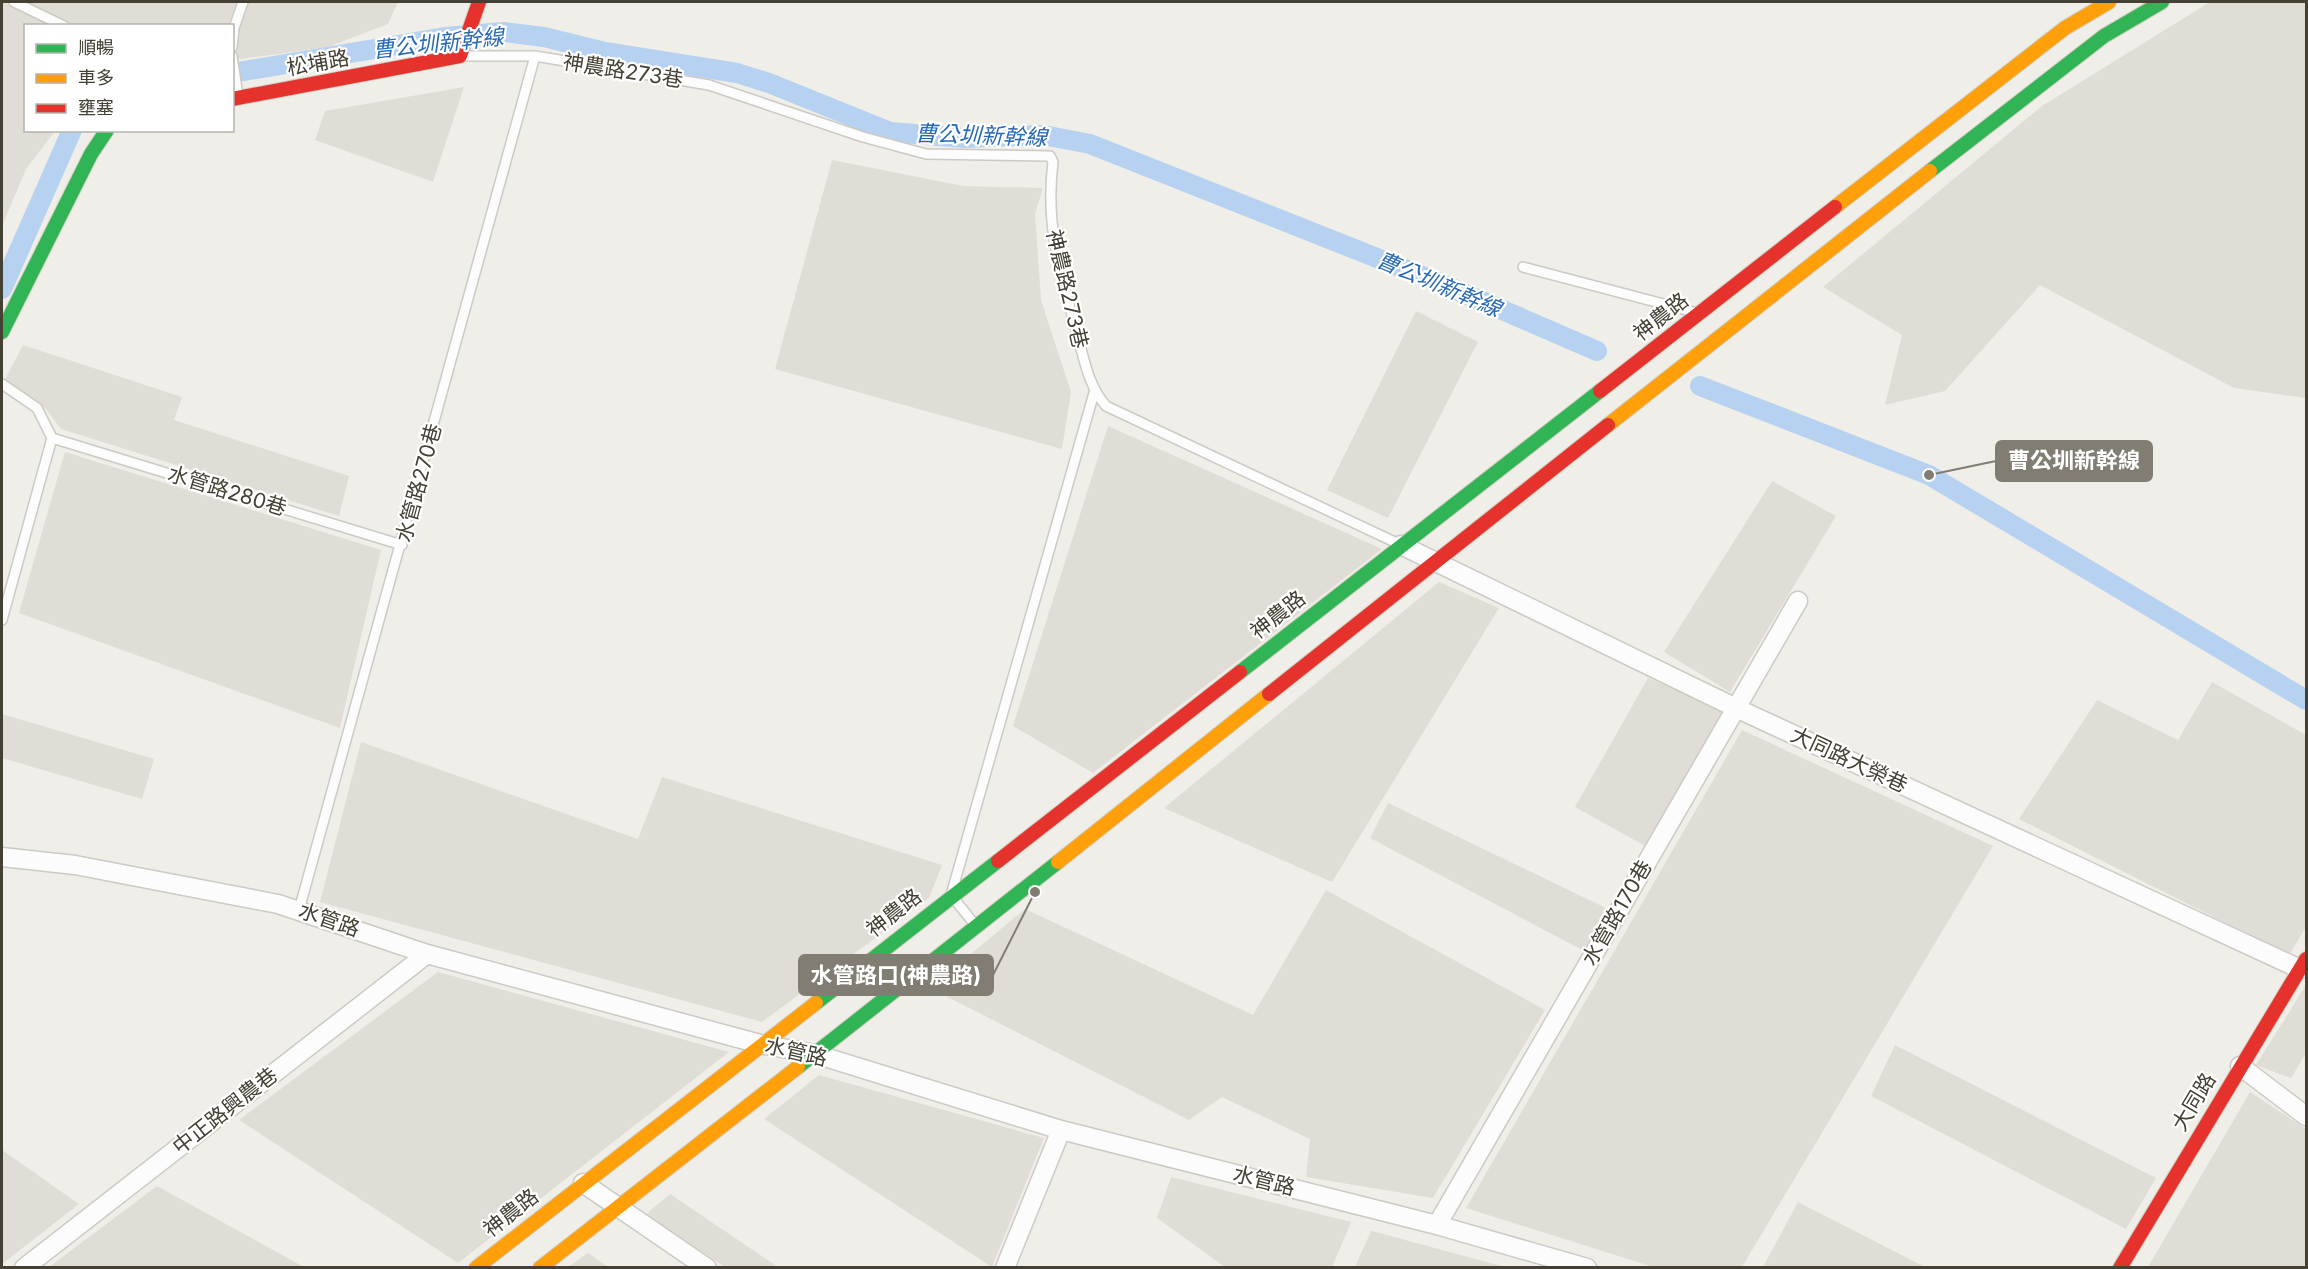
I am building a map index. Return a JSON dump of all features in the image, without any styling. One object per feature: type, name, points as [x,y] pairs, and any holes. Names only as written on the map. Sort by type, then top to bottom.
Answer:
[{"type":"street","points":[[460,53],[479,2]]},
{"type":"street","name":"神農路","points":[[476,1268],[760,1044],[2065,28],[2109,2]]},
{"type":"street","points":[[540,1268],[815,1054],[2104,36],[2162,2]]},
{"type":"street","name":"松埔路","points":[[236,95],[460,53]]},
{"type":"street","points":[[2,332],[91,154],[106,132]]},
{"type":"street","name":"大同路大榮巷","points":[[1401,545],[1736,708],[2303,964]]},
{"type":"street","name":"水管路170巷","points":[[1437,1225],[1798,601]]},
{"type":"street","name":"水管路","points":[[2,857],[75,864],[299,910],[427,954],[760,1044],[815,1054],[1061,1130],[1437,1225],[1587,1268]]},
{"type":"street","name":"中正路興農巷","points":[[24,1268],[427,954]]},
{"type":"street","name":"大同路","points":[[2120,1268],[2303,964]]},
{"type":"street","points":[[2240,1066],[2307,1116]]},
{"type":"street","points":[[1005,1268],[1061,1130]]},
{"type":"street","points":[[583,1183],[707,1268]]},
{"type":"lane","points":[[14,2],[60,24]]},
{"type":"lane","points":[[234,28],[243,2]]},
{"type":"lane","name":"神農路273巷","points":[[460,53],[535,56],[709,85],[926,154],[1050,156],[1053,162],[1052,227],[1057,265],[1094,393]]},
{"type":"lane","name":"水管路270巷","points":[[299,910],[402,545],[535,56]]},
{"type":"lane","points":[[234,76],[236,95]]},
{"type":"lane","points":[[1522,267],[1700,314]]},
{"type":"lane","points":[[2,384],[37,408],[52,438],[2,620]]},
{"type":"lane","points":[[1094,393],[1106,406],[1119,415],[1184,442],[1401,545]]},
{"type":"lane","points":[[976,926],[951,895],[1094,393]]},
{"type":"lane","name":"水管路280巷","points":[[52,438],[402,545]]},
{"type":"shaded area","points":[[2,2],[398,2],[388,24],[328,47],[234,60],[234,24],[24,24],[24,132],[54,132],[26,169],[2,226]]},
{"type":"shaded area","points":[[2210,2],[2306,2],[2306,398],[2234,388],[2040,285],[1945,391],[1885,405],[1902,335],[1823,287],[2042,106]]},
{"type":"shaded area","points":[[464,87],[433,182],[315,140],[325,111]]},
{"type":"shaded area","points":[[832,160],[963,186],[1043,188],[1035,214],[1041,300],[1071,392],[1062,449],[775,369]]},
{"type":"shaded area","points":[[1416,311],[1478,342],[1388,518],[1327,490]]},
{"type":"shaded area","points":[[23,345],[182,397],[174,420],[349,476],[339,516],[61,429],[46,409],[4,381]]},
{"type":"shaded area","points":[[1108,426],[1382,549],[1093,773],[1013,726]]},
{"type":"shaded area","points":[[65,452],[381,550],[340,728],[19,613]]},
{"type":"shaded area","points":[[1772,481],[1836,516],[1730,692],[1664,652]]},
{"type":"shaded area","points":[[1439,582],[1499,608],[1332,882],[1164,808]]},
{"type":"shaded area","points":[[1648,678],[1723,710],[1647,847],[1575,807]]},
{"type":"shaded area","points":[[2212,682],[2306,735],[2306,927],[2289,955],[2019,819],[2097,700],[2178,740]]},
{"type":"shaded area","points":[[2,714],[154,759],[142,799],[2,758]]},
{"type":"shaded area","points":[[1742,730],[1993,846],[1742,1267],[1653,1267],[1466,1208]]},
{"type":"shaded area","points":[[361,742],[638,839],[662,777],[942,865],[929,898],[762,1022],[320,902]]},
{"type":"shaded area","points":[[1388,803],[1608,909],[1586,952],[1370,838]]},
{"type":"shaded area","points":[[1326,890],[1545,1010],[1433,1198],[1306,1177],[1310,1139],[1222,1097],[1189,1120],[930,988],[1025,909],[1253,1015]]},
{"type":"shaded area","points":[[438,972],[729,1052],[458,1263],[239,1120]]},
{"type":"shaded area","points":[[2306,985],[2306,1053],[2291,1078],[2256,1065]]},
{"type":"shaded area","points":[[1895,1045],[2156,1178],[2126,1229],[1871,1096]]},
{"type":"shaded area","points":[[819,1075],[1044,1138],[992,1267],[764,1119]]},
{"type":"shaded area","points":[[2250,1092],[2306,1129],[2306,1267],[2148,1267]]},
{"type":"shaded area","points":[[2,1150],[79,1204],[2,1264]]},
{"type":"shaded area","points":[[1171,1177],[1351,1222],[1332,1267],[1225,1267],[1157,1218]]},
{"type":"shaded area","points":[[157,1186],[304,1267],[49,1267]]},
{"type":"shaded area","points":[[670,1194],[778,1267],[725,1267],[646,1214]]},
{"type":"shaded area","points":[[1798,1202],[1925,1267],[1763,1267]]},
{"type":"shaded area","points":[[1372,1231],[1505,1267],[1355,1267]]},
{"type":"shaded area","points":[[588,1253],[608,1267],[568,1267]]},
{"type":"waterway","name":"曹公圳新幹線","points":[[234,73],[445,37],[504,32],[544,37],[605,52],[737,73],[769,83],[890,132],[964,138],[1043,135],[1090,144],[1440,283],[1597,351]]},
{"type":"waterway","name":"曹公圳新幹線","points":[[2,289],[71,132]]},
{"type":"waterway","name":"曹公圳新幹線","points":[[1700,386],[1929,475],[2306,700]]},
{"type":"traffic: fast","points":[[1930,171],[2104,36],[2162,2]]},
{"type":"traffic: fast","points":[[2,332],[91,154],[106,132]]},
{"type":"traffic: fast","points":[[1240,672],[1600,391]]},
{"type":"traffic: fast","points":[[816,1003],[998,861]]},
{"type":"traffic: fast","points":[[798,1067],[1058,862]]},
{"type":"traffic: slow","points":[[1835,207],[2065,28],[2109,2]]},
{"type":"traffic: slow","points":[[1608,425],[1930,171]]},
{"type":"traffic: slow","points":[[1058,862],[1269,694]]},
{"type":"traffic: slow","points":[[476,1268],[816,1003]]},
{"type":"traffic: slow","points":[[540,1268],[798,1067]]},
{"type":"traffic: jam","points":[[234,99],[460,56],[479,2]]},
{"type":"traffic: jam","points":[[1600,391],[1835,207]]},
{"type":"traffic: jam","points":[[1269,694],[1608,425]]},
{"type":"traffic: jam","points":[[998,861],[1240,672]]},
{"type":"traffic: jam","points":[[2120,1268],[2306,959]]},
{"type":"place","name":"曹公圳新幹線","points":[[1929,475]]},
{"type":"place","name":"水管路口(神農路)","points":[[1035,892]]}]
